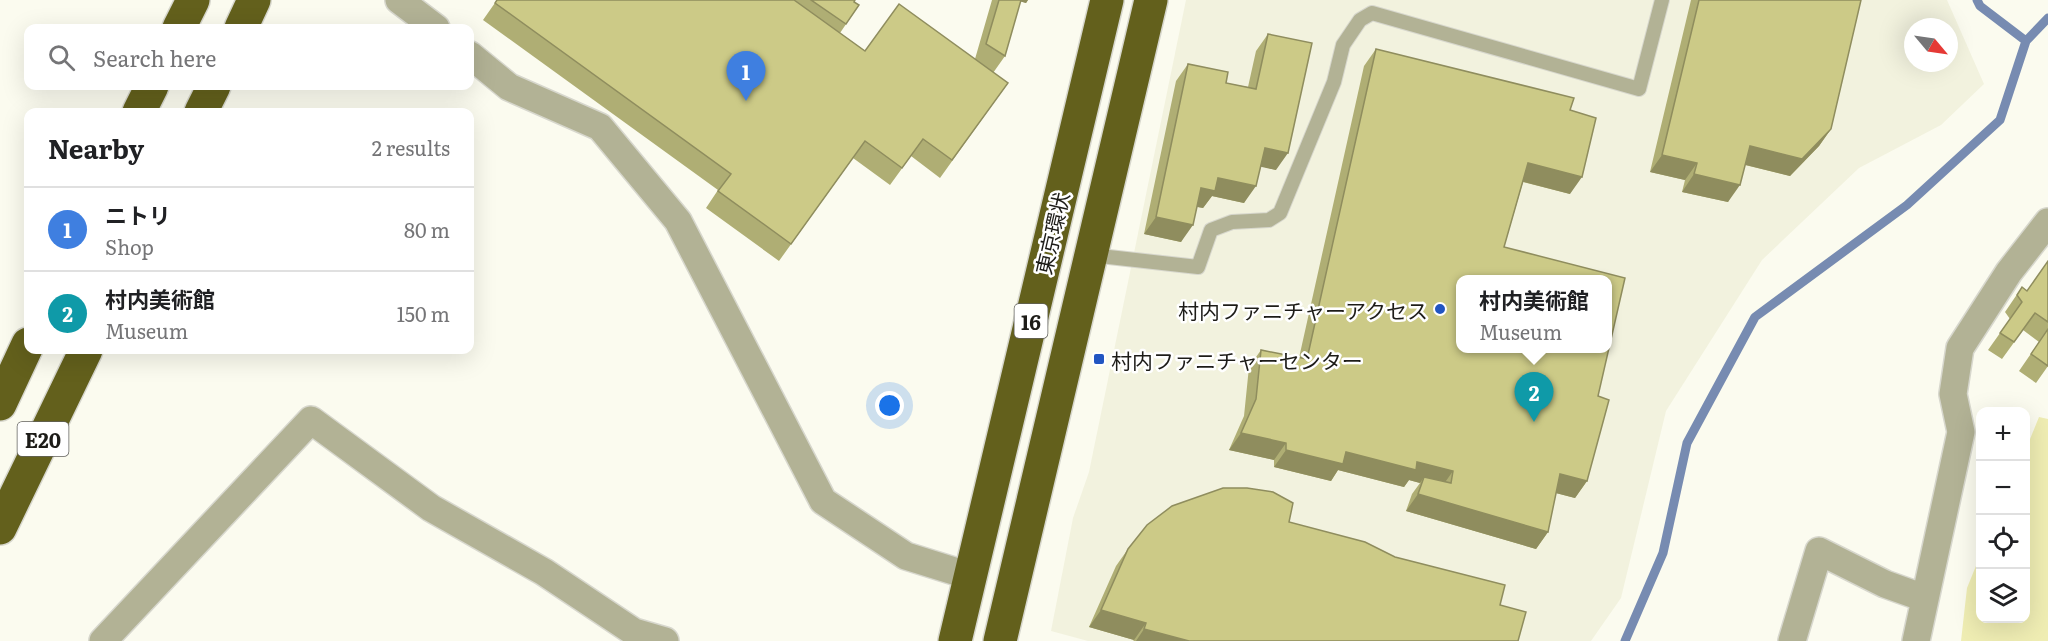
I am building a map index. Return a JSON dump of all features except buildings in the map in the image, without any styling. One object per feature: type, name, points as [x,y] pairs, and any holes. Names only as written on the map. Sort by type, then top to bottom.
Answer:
[{"type":"highway","points":[[181,24],[193,0]]},
{"type":"highway","points":[[243,24],[254,0]]},
{"type":"highway","name":"東京環状","points":[[955,641],[1107,0]]},
{"type":"highway","name":"東京環状","points":[[1000,641],[1151,0]]},
{"type":"highway","points":[[141,108],[150,90]]},
{"type":"highway","points":[[203,108],[212,90]]},
{"type":"highway","name":"E20","points":[[0,404],[24,353]]},
{"type":"highway","name":"E20","points":[[0,528],[84,354]]},
{"type":"highway","points":[[1010,641],[1023,540]]},
{"type":"street","points":[[399,0],[430,24]]},
{"type":"street","points":[[474,58],[509,87],[600,127],[678,221],[823,501],[906,556],[970,576]]},
{"type":"street","points":[[1916,641],[1961,432],[1953,394],[1960,348],[2009,272],[2048,222]]},
{"type":"street","points":[[103,641],[311,420],[431,508],[543,572],[634,632],[665,641]]},
{"type":"street","points":[[1792,641],[1819,551],[1885,584],[1924,598]]},
{"type":"lane","points":[[1091,255],[1198,267],[1211,230],[1232,222],[1269,220],[1280,213],[1334,82],[1343,45],[1360,20],[1372,13],[1639,89],[1662,0]]},
{"type":"shaded area","name":"村内ファニチャーアクセス","points":[[1186,0],[1947,0],[1955,18],[1904,18],[1904,72],[1958,72],[1958,25],[1984,84],[1941,125],[1859,168],[1762,260],[1666,411],[1621,598],[1591,641],[1088,641],[1051,631],[1073,518],[1089,472]]},
{"type":"shaded area","points":[[2039,417],[2048,419],[2048,641],[1961,641],[1967,588],[1976,566],[1976,623],[2030,623],[2030,439]]},
{"type":"waterway","points":[[1977,0],[1980,6],[2026,41]]},
{"type":"waterway","points":[[1625,641],[1663,553],[1687,443],[1755,317],[1907,205],[2000,120],[2026,41],[2048,18]]},
{"type":"place","name":"ニトリ","points":[[746,101]]},
{"type":"place","name":"村内ファニチャーアクセス","points":[[1440,309]]},
{"type":"place","name":"村内ファニチャーセンター","points":[[1099,359]]},
{"type":"place","name":"村内美術館","points":[[1534,422]]}]
